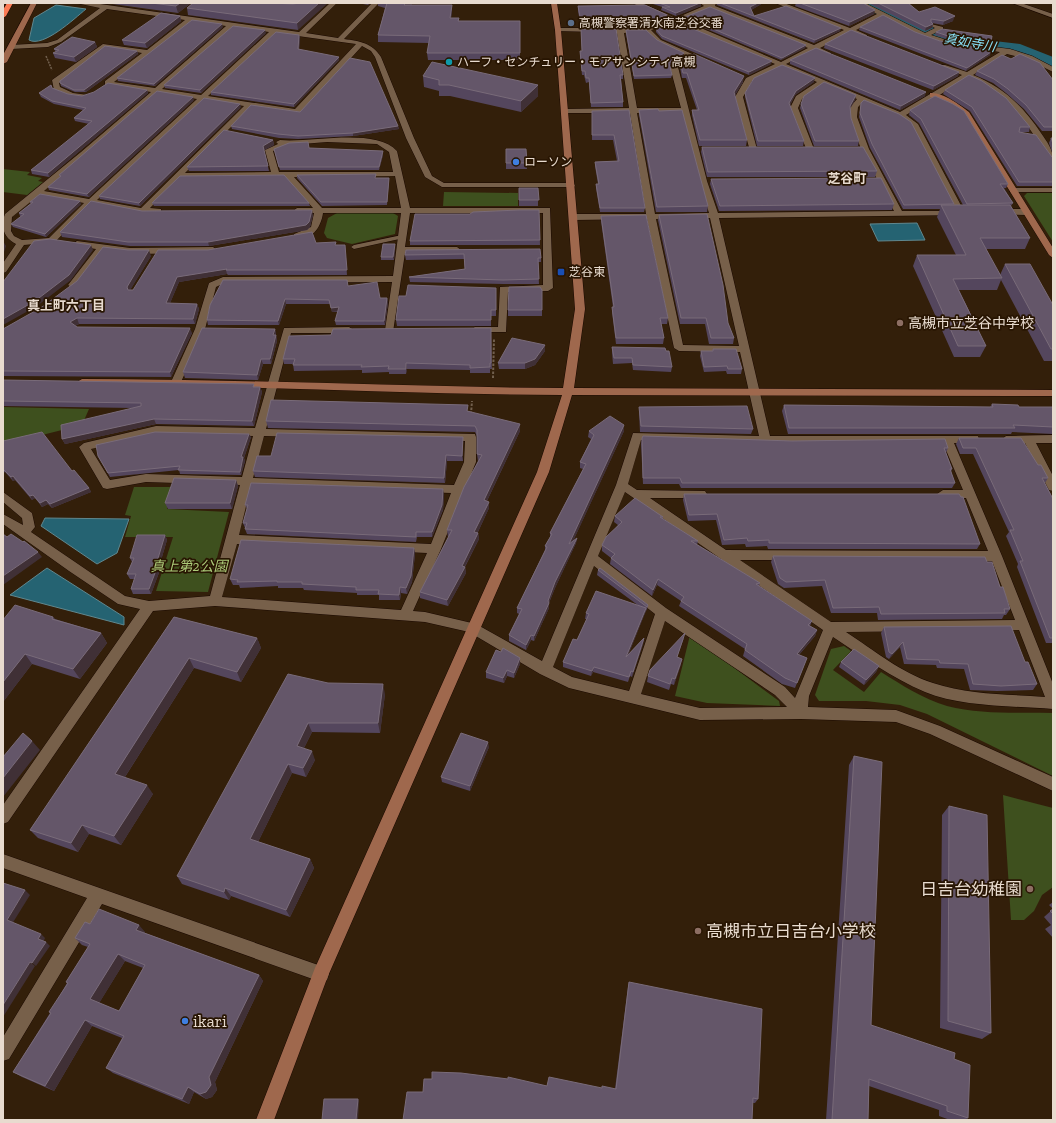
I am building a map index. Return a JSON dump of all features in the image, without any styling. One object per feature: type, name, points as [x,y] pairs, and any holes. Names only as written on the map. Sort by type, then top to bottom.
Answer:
[{"type":"highway","points":[[3,16],[10,3]]},
{"type":"street","points":[[3,62],[34,3]]},
{"type":"street","points":[[79,3],[183,14],[192,18],[361,44],[373,50],[378,58],[410,138],[429,177],[442,185],[571,185]]},
{"type":"street","points":[[301,34],[334,3]]},
{"type":"street","points":[[339,40],[376,3]]},
{"type":"street","points":[[265,1120],[321,974],[472,628],[543,472],[568,391],[580,309],[565,111],[558,30],[554,3]]},
{"type":"street","points":[[574,217],[965,213],[914,124],[901,115],[635,3]]},
{"type":"street","points":[[778,3],[872,39]]},
{"type":"street","points":[[860,3],[926,35],[953,44],[1008,50],[1031,57],[1053,70]]},
{"type":"street","points":[[1015,3],[1053,16]]},
{"type":"street","points":[[745,348],[675,348],[633,110],[616,31],[648,30],[676,20],[710,4],[837,57]]},
{"type":"street","points":[[11,47],[42,46],[59,41],[106,7]]},
{"type":"street","points":[[753,149],[739,98],[745,79],[815,48],[882,14]]},
{"type":"street","points":[[192,18],[105,85],[204,97],[297,112],[361,44]]},
{"type":"street","points":[[224,249],[156,254],[130,252],[52,240],[20,243],[11,238],[7,231],[8,216],[38,192],[232,24]]},
{"type":"street","points":[[926,35],[941,28],[933,25]]},
{"type":"street","points":[[52,240],[90,202],[274,30]]},
{"type":"street","points":[[558,30],[604,30]]},
{"type":"street","points":[[648,30],[659,41],[706,62]]},
{"type":"street","points":[[92,96],[86,98],[71,95],[57,88],[55,82],[105,45],[149,52]]},
{"type":"street","points":[[901,115],[929,94],[968,76],[1008,50]]},
{"type":"street","points":[[692,56],[680,61],[674,67],[684,110],[700,149],[765,440]]},
{"type":"street","points":[[939,65],[998,90],[1023,112],[1053,158]]},
{"type":"street","points":[[810,149],[794,108],[799,98],[823,82]]},
{"type":"street","points":[[929,94],[955,104],[966,114],[1053,255]]},
{"type":"street","points":[[862,98],[854,107],[853,117],[861,149],[898,213]]},
{"type":"street","points":[[143,211],[178,176],[228,132],[249,105]]},
{"type":"street","points":[[565,111],[684,110]]},
{"type":"street","points":[[274,140],[288,143]]},
{"type":"street","points":[[276,174],[269,150],[288,143],[327,140],[379,142],[393,151],[406,210],[402,237],[399,283],[390,330]]},
{"type":"street","points":[[178,176],[397,174]]},
{"type":"street","points":[[286,238],[312,233],[318,226],[319,210],[287,175]]},
{"type":"street","points":[[1013,190],[1053,190]]},
{"type":"street","points":[[38,192],[143,211],[166,211]]},
{"type":"street","points":[[290,211],[547,210],[544,249],[548,288],[499,289],[503,330],[465,330]]},
{"type":"street","points":[[990,212],[1026,212]]},
{"type":"street","points":[[3,270],[20,243]]},
{"type":"street","points":[[64,292],[75,283],[101,248]]},
{"type":"street","points":[[401,250],[463,250]]},
{"type":"street","points":[[176,382],[200,329],[212,285],[223,280],[399,283]]},
{"type":"street","points":[[215,601],[261,432],[283,330],[359,330]]},
{"type":"street","points":[[74,382],[176,382],[472,391],[1053,393]]},
{"type":"street","points":[[406,616],[470,462],[471,437],[156,430],[84,447],[107,484],[146,478],[246,483],[458,489]]},
{"type":"street","points":[[545,670],[622,485],[637,436],[765,440],[1053,439]]},
{"type":"street","points":[[622,485],[889,668],[930,688],[974,698],[1053,702],[996,556],[947,439]]},
{"type":"street","points":[[1029,440],[1053,487]]},
{"type":"street","points":[[634,494],[714,494]]},
{"type":"street","points":[[930,494],[970,494]]},
{"type":"street","points":[[3,496],[28,516],[29,527],[23,532]]},
{"type":"street","points":[[3,518],[122,600],[149,606],[215,601],[425,617],[472,628],[569,682],[633,699],[700,714],[800,713],[896,716],[934,730],[1053,784]]},
{"type":"street","points":[[233,539],[435,549]]},
{"type":"street","points":[[724,555],[996,556]]},
{"type":"street","points":[[592,558],[662,612],[780,692],[800,713]]},
{"type":"street","points":[[3,817],[149,606]]},
{"type":"street","points":[[633,699],[662,612]]},
{"type":"street","points":[[830,627],[1023,625]]},
{"type":"street","points":[[800,713],[802,696],[830,627]]},
{"type":"street","points":[[3,861],[321,974]]},
{"type":"street","points":[[3,1053],[98,894]]},
{"type":"lane","points":[[354,247],[402,237]]},
{"type":"path","points":[[42,46],[55,77],[55,82]]},
{"type":"path","points":[[492,391],[495,330]]},
{"type":"path","points":[[471,437],[472,391]]},
{"type":"green space","points":[[3,169],[30,172],[27,175],[42,178],[38,181],[43,182],[27,195],[3,192]]},
{"type":"green space","points":[[444,192],[518,193],[518,206],[443,206]]},
{"type":"green space","points":[[1027,193],[1053,193],[1053,242],[1024,196]]},
{"type":"green space","points":[[337,213],[393,213],[398,216],[395,234],[352,244],[327,238],[324,233],[328,218]]},
{"type":"green space","points":[[3,407],[89,409],[82,425],[6,444],[3,441]]},
{"type":"green space","name":"真上第2公園","points":[[134,487],[173,487],[167,509],[229,512],[208,592],[156,591],[173,537],[125,537],[131,516],[125,515]]},
{"type":"green space","points":[[690,635],[779,701],[780,706],[707,703],[675,696]]},
{"type":"green space","points":[[844,646],[851,651],[833,670],[864,692],[881,672],[921,696],[947,706],[986,712],[1053,713],[1053,776],[927,714],[900,705],[866,701],[819,701],[815,695],[831,649]]},
{"type":"green space","points":[[1003,795],[1053,808],[1053,887],[1042,895],[1034,911],[1024,920],[1011,920]]},
{"type":"water","points":[[56,5],[86,9],[50,36],[42,40],[29,40],[34,18]]},
{"type":"water","points":[[917,223],[925,240],[878,241],[870,224]]},
{"type":"water","points":[[45,518],[129,519],[117,553],[97,564],[41,526]]},
{"type":"water","points":[[47,568],[124,617],[124,625],[10,595]]},
{"type":"building","points":[[151,3],[180,3],[176,6]]},
{"type":"building","points":[[193,3],[319,3],[297,23],[187,8]]},
{"type":"building","points":[[387,3],[406,3],[404,5],[452,5],[450,18],[459,18],[458,21],[520,21],[520,53],[427,53],[430,36],[378,35]]},
{"type":"building","points":[[659,3],[700,3],[676,13],[662,7],[670,7]]},
{"type":"building","points":[[720,3],[758,3],[750,7],[754,16],[786,6],[841,28],[815,40]]},
{"type":"building","points":[[800,3],[863,3],[875,10],[850,22]]},
{"type":"building","points":[[878,3],[908,3],[919,12],[935,7],[955,16],[944,21],[931,19],[933,24],[926,27]]},
{"type":"building","points":[[645,5],[667,15],[648,21],[581,22],[578,6]]},
{"type":"building","points":[[710,7],[806,45],[782,58],[685,17]]},
{"type":"building","points":[[161,13],[180,16],[145,43],[122,40]]},
{"type":"building","points":[[883,15],[915,32],[940,41],[991,49],[991,52],[967,68],[860,27]]},
{"type":"building","points":[[192,20],[222,24],[154,84],[117,78]]},
{"type":"building","points":[[676,22],[772,61],[749,72],[662,36],[656,29]]},
{"type":"building","points":[[233,26],[265,30],[200,90],[164,85]]},
{"type":"building","points":[[581,29],[616,29],[623,75],[620,75],[623,102],[591,103],[589,78],[586,78],[585,71],[582,71],[580,51],[582,51]]},
{"type":"building","points":[[942,29],[992,36],[991,42],[954,38],[936,32]]},
{"type":"building","points":[[626,30],[646,30],[657,40],[684,53],[669,63],[672,75],[634,76]]},
{"type":"building","points":[[851,30],[959,72],[934,86],[825,44]]},
{"type":"building","points":[[276,32],[299,35],[298,49],[339,57],[294,104],[211,92]]},
{"type":"building","points":[[72,37],[95,42],[74,57],[53,53],[59,50],[54,49]]},
{"type":"building","points":[[105,46],[137,51],[84,90],[74,90],[60,83],[60,81]]},
{"type":"building","points":[[816,48],[926,92],[901,106],[790,60]]},
{"type":"building","points":[[694,54],[744,76],[734,92],[747,140],[700,140],[692,110],[699,110],[687,73],[683,73],[680,62],[684,58]]},
{"type":"building","points":[[1020,54],[1040,63],[1053,80],[1053,127],[1044,127],[1026,105],[1008,89],[994,79],[977,71],[1002,55],[1011,59]]},
{"type":"building","points":[[350,58],[370,62],[398,126],[353,133],[298,136],[231,126],[251,105],[300,112]]},
{"type":"building","points":[[432,62],[538,85],[521,101],[449,85],[439,85],[439,80],[423,76]]},
{"type":"building","points":[[782,65],[815,78],[796,91],[789,103],[804,141],[758,141],[745,93],[754,78]]},
{"type":"building","points":[[969,75],[982,81],[1006,98],[1030,127],[1020,127],[1019,132],[1036,135],[1052,157],[1053,156],[1053,182],[1019,182],[972,107],[945,90]]},
{"type":"building","points":[[824,82],[856,95],[850,106],[851,118],[859,141],[815,141],[801,104],[804,96]]},
{"type":"building","points":[[108,83],[147,90],[48,173],[31,170],[92,121],[74,118],[86,108],[52,101],[39,93],[51,85],[52,88],[68,94],[82,96],[94,92]]},
{"type":"building","points":[[157,91],[193,97],[87,194],[48,187],[61,176],[59,175]]},
{"type":"building","points":[[935,96],[964,111],[1008,184],[1000,184],[1013,203],[967,204],[921,119],[910,110]]},
{"type":"building","points":[[204,98],[240,104],[139,203],[99,196]]},
{"type":"building","points":[[864,100],[899,114],[911,122],[954,204],[904,205],[872,144],[860,113],[861,103]]},
{"type":"building","points":[[658,109],[659,111],[682,110],[708,206],[657,207],[639,110]]},
{"type":"building","points":[[629,110],[645,208],[600,208],[596,184],[599,184],[595,162],[619,161],[614,135],[592,135],[592,111]]},
{"type":"building","points":[[224,130],[273,140],[263,146],[268,166],[187,167]]},
{"type":"building","points":[[308,142],[309,148],[383,151],[379,167],[279,167],[274,149],[289,143]]},
{"type":"building","points":[[702,147],[863,147],[877,171],[708,172]]},
{"type":"building","points":[[506,149],[526,149],[527,163],[506,163]]},
{"type":"building","points":[[376,174],[375,178],[389,178],[387,202],[321,202],[297,175]]},
{"type":"building","points":[[284,175],[309,203],[152,203],[180,176]]},
{"type":"building","points":[[881,178],[894,204],[720,206],[711,179]]},
{"type":"building","points":[[519,188],[538,188],[539,200],[519,200]]},
{"type":"building","points":[[40,194],[80,201],[45,234],[11,224],[24,214],[19,213],[33,202],[30,202]]},
{"type":"building","points":[[91,201],[142,211],[312,210],[309,222],[306,225],[208,242],[128,242],[60,232]]},
{"type":"building","points":[[941,205],[1010,205],[1030,238],[980,238],[1002,278],[953,279],[986,346],[958,346],[917,255],[966,255]]},
{"type":"building","points":[[539,210],[540,240],[410,241],[415,214],[470,214],[473,212]]},
{"type":"building","points":[[707,214],[723,285],[728,323],[734,338],[711,338],[706,318],[681,318],[659,215]]},
{"type":"building","points":[[646,215],[668,318],[660,318],[664,338],[616,338],[612,307],[614,307],[601,216]]},
{"type":"building","points":[[312,232],[316,243],[336,242],[335,245],[345,245],[347,270],[226,270],[227,269],[177,277],[166,303],[197,304],[193,319],[77,318],[70,322],[77,327],[190,328],[170,372],[3,371],[3,329],[42,307],[77,281],[103,247],[128,250],[149,250],[127,287],[128,290],[133,290],[158,250],[208,250]]},
{"type":"building","points":[[50,239],[91,245],[69,275],[35,301],[3,319],[3,282],[34,241]]},
{"type":"building","points":[[383,244],[395,244],[393,257],[381,257]]},
{"type":"building","points":[[540,249],[541,258],[538,258],[539,279],[503,280],[409,277],[465,269],[464,254],[405,255],[406,250]]},
{"type":"building","points":[[1005,264],[1030,264],[1053,305],[1053,349],[1051,349]]},
{"type":"building","points":[[223,280],[347,280],[348,286],[377,282],[380,298],[387,298],[384,321],[335,321],[339,307],[331,308],[329,300],[285,299],[278,321],[207,320],[210,305]]},
{"type":"building","points":[[408,285],[496,288],[496,310],[491,310],[491,320],[396,320],[399,296],[406,296]]},
{"type":"building","points":[[509,287],[540,287],[542,290],[542,310],[508,310]]},
{"type":"building","points":[[202,328],[275,329],[273,335],[276,335],[270,359],[261,359],[257,375],[183,372]]},
{"type":"building","points":[[491,328],[490,367],[470,368],[470,365],[406,363],[406,369],[388,369],[389,366],[361,367],[362,365],[293,365],[295,359],[283,359],[289,336],[331,335],[333,329]]},
{"type":"building","points":[[512,338],[545,345],[535,359],[525,363],[498,363]]},
{"type":"building","points":[[612,347],[665,348],[666,351],[669,351],[672,367],[633,365],[632,358],[614,358]]},
{"type":"building","points":[[713,349],[736,349],[742,369],[728,369],[727,366],[704,367],[701,351],[713,351]]},
{"type":"building","points":[[3,380],[254,384],[253,387],[260,387],[252,421],[154,419],[62,439],[61,425],[141,406],[141,403],[3,401]]},
{"type":"building","points":[[271,400],[468,405],[467,411],[520,424],[484,500],[489,502],[474,532],[478,533],[462,566],[465,567],[447,600],[420,592],[452,530],[447,530],[464,487],[482,455],[477,454],[477,430],[475,426],[266,421]]},
{"type":"building","points":[[992,404],[1018,405],[1019,407],[1053,407],[1053,427],[1013,425],[1015,428],[789,428],[784,405],[993,407]]},
{"type":"building","points":[[747,406],[753,429],[641,426],[639,407]]},
{"type":"building","points":[[610,416],[624,425],[569,544],[577,538],[555,582],[548,601],[549,603],[534,636],[531,635],[526,645],[509,635],[522,609],[517,608],[547,547],[545,546],[552,534],[550,533],[586,464],[580,462],[594,435],[589,431]]},
{"type":"building","points":[[42,432],[72,471],[74,470],[89,488],[50,504],[46,500],[40,503],[33,495],[30,496],[13,476],[11,477],[3,469],[3,441]]},
{"type":"building","points":[[155,432],[249,434],[241,457],[243,457],[240,472],[178,470],[180,466],[108,473],[98,456],[96,445]]},
{"type":"building","points":[[277,433],[463,437],[462,456],[446,455],[444,478],[253,471],[257,456],[271,456]]},
{"type":"building","points":[[643,436],[792,441],[945,439],[948,448],[944,448],[952,469],[950,469],[955,483],[682,483],[680,478],[643,478]]},
{"type":"building","points":[[959,438],[1021,438],[1038,465],[1041,465],[1048,478],[1042,478],[1053,499],[1053,638],[1050,638],[1020,561],[1023,561],[1010,530],[1014,530],[976,448],[963,448]]},
{"type":"building","points":[[174,478],[236,480],[230,503],[165,503]]},
{"type":"building","points":[[251,483],[443,489],[442,505],[432,532],[416,532],[416,537],[245,529],[247,523],[243,523],[248,505],[245,505]]},
{"type":"building","points":[[684,494],[959,494],[963,497],[980,544],[769,543],[769,540],[748,541],[747,538],[724,540],[717,514],[689,515]]},
{"type":"building","points":[[635,498],[663,517],[660,517],[698,541],[691,541],[760,583],[756,584],[812,621],[808,625],[817,630],[797,654],[807,658],[797,683],[785,678],[745,650],[747,644],[681,601],[684,597],[658,579],[653,590],[611,558],[615,554],[602,545],[606,537],[622,522],[615,516]]},
{"type":"building","points":[[3,534],[7,537],[11,534],[23,542],[24,541],[38,552],[3,576]]},
{"type":"building","points":[[137,535],[165,535],[156,565],[158,565],[149,589],[131,589],[136,574],[127,574],[134,558],[130,558]]},
{"type":"building","points":[[241,540],[414,548],[411,576],[406,588],[400,587],[399,595],[378,594],[379,590],[356,590],[356,587],[302,584],[302,582],[237,582],[238,580],[230,579]]},
{"type":"building","points":[[773,556],[985,557],[987,562],[992,562],[1000,587],[1003,587],[1010,609],[1004,609],[1005,613],[881,614],[879,607],[833,608],[825,580],[786,582],[780,578]]},
{"type":"building","points":[[600,568],[648,605],[647,607],[598,570]]},
{"type":"building","points":[[596,591],[646,608],[626,657],[644,638],[633,672],[631,671],[629,677],[594,667],[592,671],[563,662],[573,639],[577,640],[589,614],[586,613]]},
{"type":"building","points":[[15,605],[53,617],[52,619],[101,633],[73,669],[25,654],[3,682],[3,620]]},
{"type":"building","points":[[174,617],[257,638],[237,672],[189,658],[115,774],[147,785],[114,836],[82,825],[71,843],[30,830]]},
{"type":"building","points":[[1011,626],[1025,662],[1028,662],[1037,684],[1001,686],[973,684],[968,664],[940,663],[939,660],[907,659],[903,642],[892,654],[889,652],[884,627]]},
{"type":"building","points":[[685,633],[677,657],[682,659],[675,679],[672,678],[670,684],[648,676],[650,670]]},
{"type":"building","points":[[503,648],[520,658],[514,673],[507,670],[503,678],[486,672],[496,650],[501,652]]},
{"type":"building","points":[[854,649],[879,666],[866,680],[841,662]]},
{"type":"building","points":[[288,674],[328,683],[383,684],[378,723],[308,723],[297,746],[312,751],[303,768],[288,764],[250,839],[310,859],[286,910],[225,888],[224,892],[177,876]]},
{"type":"building","points":[[23,733],[32,741],[3,778],[3,757]]},
{"type":"building","points":[[461,733],[488,742],[470,786],[441,777]]},
{"type":"building","points":[[854,756],[882,762],[871,1025],[955,1053],[954,1059],[970,1065],[968,1118],[947,1111],[947,1106],[869,1079],[868,1120],[832,1120]]},
{"type":"building","points":[[949,806],[987,815],[991,1033],[948,1021]]},
{"type":"building","points":[[3,883],[25,890],[7,920],[41,934],[38,939],[46,942],[32,963],[30,962],[3,1005]]},
{"type":"building","points":[[99,909],[139,925],[136,930],[259,975],[209,1077],[211,1085],[206,1092],[200,1094],[188,1087],[182,1099],[106,1068],[124,1036],[85,1020],[45,1086],[13,1072],[51,1013],[49,1012],[68,983],[66,982],[90,944],[75,938],[85,922],[90,924]],"holes":[[[118,954],[145,965],[119,1011],[90,999]]]},
{"type":"building","points":[[629,982],[762,1009],[758,1099],[753,1098],[752,1120],[403,1120],[407,1092],[423,1092],[424,1079],[432,1079],[432,1072],[461,1073],[508,1079],[508,1077],[547,1086],[549,1077],[602,1088],[602,1086],[616,1089]]},
{"type":"building","points":[[324,1099],[358,1099],[356,1120],[322,1120]]},
{"type":"waterway","name":"真如寺川","points":[[867,3],[938,36],[959,42],[1020,49],[1053,64]]},
{"type":"place","name":"高槻警察署清水南芝谷交番","points":[[571,23]]},
{"type":"place","name":"ハーフ・センチュリー・モアサンシティ高槻","points":[[449,62]]},
{"type":"place","name":"ローソン","points":[[516,162]]},
{"type":"place","name":"芝谷東","points":[[561,272]]},
{"type":"place","name":"高槻市立芝谷中学校","points":[[900,323]]},
{"type":"place","name":"日吉台幼稚園","points":[[1030,889]]},
{"type":"place","name":"高槻市立日吉台小学校","points":[[698,931]]},
{"type":"place","name":"ikari","points":[[185,1021]]},
{"type":"district","name":"芝谷町","points":[[847,178]]},
{"type":"district","name":"真上町六丁目","points":[[66,305]]}]
